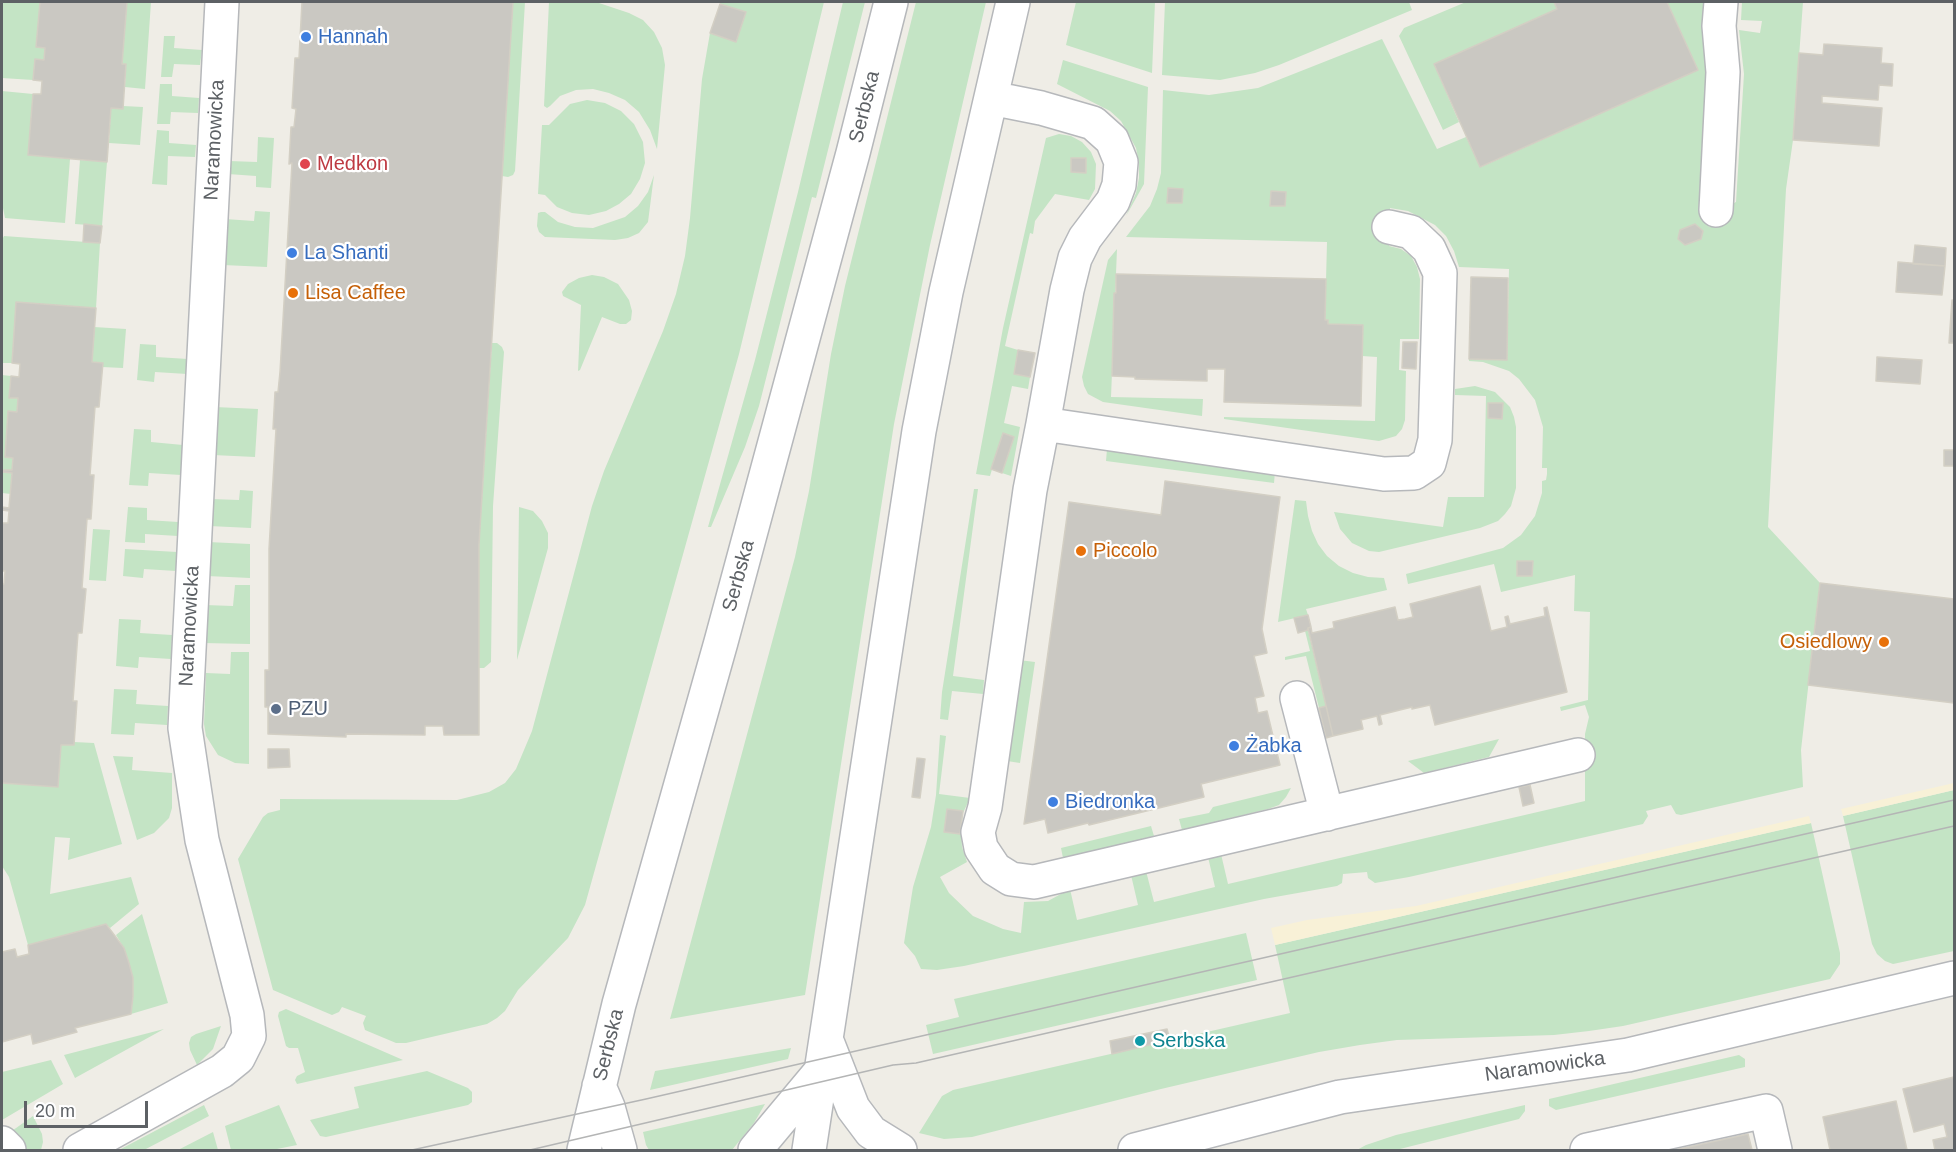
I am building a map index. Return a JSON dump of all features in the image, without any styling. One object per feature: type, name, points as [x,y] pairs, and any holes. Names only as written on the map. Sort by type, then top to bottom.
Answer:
[{"type":"street","name":"Naramowicka","points":[[80,1150],[222,1071],[238,1058],[249,1036],[247,1015],[202,840],[185,728],[222,2]]},
{"type":"street","name":"Serbska","points":[[584,1150],[619,1004],[721,642],[854,153],[891,2]]},
{"type":"street","points":[[809,1150],[919,431],[946,292],[1013,2]]},
{"type":"street","points":[[1716,210],[1724,72],[1719,26],[1721,2]]},
{"type":"street","points":[[991,98],[1041,108],[1093,123],[1112,140],[1121,162],[1119,185],[1113,201],[1085,238],[1075,258],[1030,490],[985,807],[978,832],[981,848],[995,869],[1011,879],[1034,882],[1578,755]]},
{"type":"street","points":[[1043,424],[1384,474],[1414,472],[1429,463],[1435,440],[1440,273],[1429,249],[1411,232],[1389,227]]},
{"type":"street","points":[[1297,698],[1327,814]]},
{"type":"street","name":"Naramowicka","points":[[1135,1150],[1340,1097],[1628,1055],[1954,978]]},
{"type":"street","points":[[826,1037],[853,1108],[871,1132],[900,1150]]},
{"type":"street","points":[[755,1150],[822,1069]]},
{"type":"street","points":[[599,1086],[608,1107],[620,1150]]},
{"type":"street","points":[[1587,1150],[1766,1111],[1775,1150]]},
{"type":"street","points":[[2,1143],[9,1150]]},
{"type":"green space","points":[[2,2],[40,2],[36,46],[45,48],[44,60],[35,59],[33,80],[2,78]]},
{"type":"green space","points":[[127,2],[151,2],[145,89],[125,87],[126,65],[122,64]]},
{"type":"green space","points":[[513,2],[525,2],[515,171],[508,177],[502,176]]},
{"type":"green space","points":[[549,2],[596,2],[643,20],[654,32],[662,48],[665,65],[657,149],[650,130],[639,112],[625,100],[609,93],[593,89],[576,90],[560,96],[547,108],[544,106]]},
{"type":"green space","points":[[721,2],[824,2],[739,354],[585,905],[568,938],[518,990],[505,1011],[497,1018],[487,1024],[406,1043],[396,1043],[365,1030],[363,1023],[366,1016],[342,1007],[339,1012],[332,1015],[273,990],[238,859],[263,817],[280,810],[280,799],[457,800],[489,792],[505,783],[516,769],[532,731],[592,506],[676,294],[685,256],[690,218],[702,79],[710,33],[736,41],[746,12],[720,4]]},
{"type":"green space","points":[[843,2],[865,2],[816,198],[812,197],[759,406],[745,447],[711,527],[708,527],[755,360]]},
{"type":"green space","points":[[916,2],[986,2],[930,245],[894,424],[805,995],[670,1019],[795,557],[845,286]]},
{"type":"green space","points":[[1076,2],[1155,2],[1152,73],[1066,45]]},
{"type":"green space","points":[[1165,2],[1409,2],[1412,10],[1279,65],[1255,73],[1220,80],[1162,75]]},
{"type":"green space","points":[[1466,2],[1554,2],[1557,9],[1434,64],[1459,122],[1443,130],[1399,36],[1404,28]]},
{"type":"green space","points":[[1667,2],[1706,2],[1709,70],[1703,216],[1709,227],[1726,220],[1726,207],[1736,202],[1744,74],[1739,30],[1760,33],[1762,21],[1741,20],[1742,2],[1803,2],[1793,140],[1786,189],[1768,527],[1820,583],[1801,750],[1803,787],[1681,815],[1676,814],[1671,805],[1646,811],[1648,816],[1643,824],[1409,877],[1375,883],[1368,878],[1367,872],[1343,874],[1342,883],[1337,886],[1264,899],[964,966],[937,970],[921,969],[915,956],[904,943],[913,887],[931,827],[936,795],[940,735],[946,736],[939,794],[970,798],[963,813],[961,830],[962,847],[967,862],[940,877],[949,893],[973,916],[1003,929],[1021,933],[1024,902],[1048,901],[1070,889],[1077,920],[1138,905],[1131,875],[1146,871],[1154,902],[1215,887],[1208,857],[1221,854],[1228,884],[1585,801],[1585,734],[1589,717],[1585,705],[1561,711],[1560,707],[1588,700],[1590,612],[1574,611],[1575,575],[1501,592],[1494,564],[1408,584],[1406,574],[1503,548],[1521,535],[1535,516],[1542,493],[1542,481],[1546,480],[1547,468],[1542,468],[1543,427],[1535,400],[1519,379],[1509,371],[1483,362],[1469,361],[1469,359],[1507,360],[1509,269],[1459,267],[1446,236],[1435,225],[1408,211],[1390,208],[1389,246],[1401,249],[1411,256],[1420,279],[1419,339],[1400,339],[1399,370],[1406,371],[1405,420],[1396,436],[1379,441],[1224,419],[1224,417],[1375,421],[1377,357],[1362,356],[1363,325],[1328,324],[1325,320],[1327,242],[1126,237],[1150,206],[1157,189],[1161,173],[1163,90],[1209,95],[1258,88],[1382,39],[1437,149],[1466,137],[1481,167],[1698,70]]},
{"type":"green space","points":[[164,36],[175,36],[174,48],[202,50],[200,65],[174,64],[172,77],[161,77]]},
{"type":"green space","points":[[1063,60],[1148,87],[1144,184],[1126,216],[1136,193],[1139,178],[1136,148],[1121,121],[1110,111],[1057,84]]},
{"type":"green space","points":[[160,84],[172,84],[172,96],[199,98],[198,113],[171,112],[170,124],[157,124]]},
{"type":"green space","points":[[2,91],[33,94],[28,155],[70,159],[65,223],[5,218],[2,203]]},
{"type":"green space","points":[[587,100],[605,103],[621,111],[634,124],[643,142],[645,163],[640,179],[631,194],[606,211],[589,215],[572,213],[557,207],[545,195],[538,194],[542,125],[549,125],[570,104]]},
{"type":"green space","points":[[123,106],[143,107],[140,145],[109,143],[111,108],[122,109]]},
{"type":"green space","points":[[157,130],[169,131],[169,143],[196,145],[195,157],[168,156],[167,185],[152,184]]},
{"type":"green space","points":[[1059,134],[1071,136],[1082,142],[1091,152],[1096,164],[1095,189],[1089,200],[1055,194],[1035,221],[1033,234],[1030,233],[1005,346],[1018,350],[1014,374],[1030,377],[1028,389],[1012,386],[1004,423],[1020,427],[1011,476],[1002,473],[1014,437],[1003,433],[990,476],[976,474],[1003,328],[1046,138]]},
{"type":"green space","points":[[258,137],[274,138],[271,188],[256,187],[256,176],[228,174],[229,161],[257,162]]},
{"type":"green space","points":[[80,160],[107,162],[102,226],[75,224]]},
{"type":"green space","points":[[654,175],[648,222],[639,233],[615,240],[545,237],[539,232],[538,213],[541,212],[545,212],[558,222],[575,227],[593,228],[625,217],[638,206],[648,192]]},
{"type":"green space","points":[[255,211],[270,212],[267,267],[223,265],[225,219],[254,221]]},
{"type":"green space","points":[[4,236],[100,243],[96,308],[17,302],[12,363],[2,363],[2,240]]},
{"type":"green space","points":[[1117,249],[1111,397],[1203,399],[1202,416],[1103,402],[1088,394],[1082,377],[1108,260]]},
{"type":"green space","points":[[592,275],[604,277],[618,284],[629,300],[632,311],[631,320],[626,324],[620,324],[602,317],[578,371],[581,305],[563,296],[562,292],[568,284]]},
{"type":"green space","points":[[94,327],[126,329],[123,368],[102,367],[92,362]]},
{"type":"green space","points":[[492,343],[497,343],[504,352],[493,506],[491,662],[484,668],[479,668],[479,544]]},
{"type":"green space","points":[[140,344],[156,345],[156,357],[188,359],[187,374],[155,372],[154,382],[137,380]]},
{"type":"green space","points":[[2,375],[11,376],[9,398],[18,398],[17,412],[8,411],[5,457],[13,458],[12,470],[3,472],[12,473],[11,494],[2,493]]},
{"type":"green space","points":[[1475,386],[1495,392],[1510,407],[1514,417],[1516,488],[1511,506],[1505,514],[1498,521],[1480,528],[1379,552],[1369,551],[1352,543],[1340,529],[1334,512],[1443,527],[1448,497],[1484,497],[1486,396],[1455,395],[1455,389]]},
{"type":"green space","points":[[215,407],[258,409],[255,457],[213,455]]},
{"type":"green space","points":[[134,429],[151,430],[151,442],[183,445],[181,475],[149,473],[148,486],[129,485]]},
{"type":"green space","points":[[1107,449],[1275,472],[1274,483],[1106,461]]},
{"type":"green space","points":[[974,489],[978,489],[953,676],[984,680],[983,694],[952,691],[948,720],[940,719],[942,692]]},
{"type":"green space","points":[[240,490],[253,491],[251,528],[209,526],[211,499],[239,500]]},
{"type":"green space","points":[[1295,500],[1306,501],[1312,531],[1327,556],[1339,566],[1353,573],[1384,578],[1387,590],[1306,609],[1308,615],[1278,622]]},
{"type":"green space","points":[[128,507],[147,508],[147,520],[178,522],[178,536],[145,534],[145,543],[125,542]]},
{"type":"green space","points":[[519,507],[533,511],[542,521],[548,533],[548,548],[517,660]]},
{"type":"green space","points":[[93,529],[110,530],[106,581],[89,580]]},
{"type":"green space","points":[[208,542],[250,544],[250,578],[207,576]]},
{"type":"green space","points":[[125,549],[177,552],[176,571],[144,569],[143,578],[123,576]]},
{"type":"green space","points":[[235,585],[250,585],[250,644],[203,643],[205,605],[233,606]]},
{"type":"green space","points":[[119,619],[141,620],[140,633],[172,635],[171,659],[139,657],[138,668],[116,666]]},
{"type":"green space","points":[[1308,630],[1326,706],[1319,708],[1306,656],[1285,660],[1285,657],[1310,651],[1305,631]]},
{"type":"green space","points":[[231,652],[249,652],[249,764],[235,763],[218,755],[206,736],[204,724],[206,673],[230,674]]},
{"type":"green space","points":[[1019,660],[1035,662],[1020,763],[1007,761]]},
{"type":"green space","points":[[114,689],[137,690],[136,704],[168,706],[167,725],[135,723],[134,735],[111,734]]},
{"type":"green space","points":[[1499,739],[1489,757],[1424,773],[1408,761]]},
{"type":"green space","points":[[74,742],[94,743],[122,844],[68,860],[70,838],[55,837],[50,894],[131,877],[139,904],[110,928],[106,924],[28,945],[9,877],[2,866],[2,783],[58,787],[61,745],[73,745]]},
{"type":"green space","points":[[113,756],[133,757],[132,770],[172,773],[172,808],[169,818],[154,833],[137,840]]},
{"type":"green space","points":[[1291,788],[1279,805],[1182,830],[1179,819],[1209,813],[1213,807]]},
{"type":"green space","points":[[1954,790],[1954,951],[1893,964],[1885,961],[1877,954],[1872,944],[1843,816]]},
{"type":"green space","points":[[1811,823],[1840,953],[1840,964],[1830,979],[1623,1026],[1589,1031],[1554,1035],[1397,1040],[1360,1045],[1319,1052],[1161,1089],[972,1137],[944,1139],[919,1133],[942,1096],[953,1090],[1290,1013],[1275,945]]},
{"type":"green space","points":[[1151,826],[1154,836],[1063,858],[1061,848]]},
{"type":"green space","points":[[142,914],[168,1003],[131,1014],[133,978],[124,948],[116,935]]},
{"type":"green space","points":[[1246,933],[1257,980],[933,1054],[926,1025],[959,1017],[954,999]]},
{"type":"green space","points":[[286,1009],[403,1060],[297,1084],[295,1080],[297,1076],[305,1072],[298,1048],[286,1046],[278,1016],[279,1012]]},
{"type":"green space","points":[[221,1026],[213,1049],[197,1065],[190,1050],[191,1037]]},
{"type":"green space","points":[[164,1029],[75,1078],[64,1055]]},
{"type":"green space","points":[[791,1048],[788,1059],[650,1090],[655,1071]]},
{"type":"green space","points":[[1739,1055],[1745,1059],[1745,1067],[1556,1110],[1549,1106],[1549,1099]]},
{"type":"green space","points":[[51,1060],[63,1084],[2,1120],[2,1072]]},
{"type":"green space","points":[[427,1071],[468,1088],[472,1092],[472,1102],[468,1105],[326,1137],[320,1136],[310,1120],[359,1108],[354,1087]]},
{"type":"green space","points":[[765,1104],[754,1123],[732,1150],[649,1150],[646,1145],[643,1132]]},
{"type":"green space","points":[[204,1105],[209,1116],[144,1150],[119,1150]]},
{"type":"green space","points":[[279,1105],[297,1145],[272,1150],[231,1150],[225,1126]]},
{"type":"green space","points":[[1525,1105],[1525,1111],[1519,1119],[1396,1150],[1357,1150],[1396,1135]]},
{"type":"green space","points":[[33,1116],[42,1134],[41,1150],[2,1150],[2,1138]]},
{"type":"green space","points":[[213,1132],[218,1150],[178,1150]]},
{"type":"sand","points":[[1954,783],[1954,790],[1843,816],[1841,809]]},
{"type":"sand","points":[[1809,816],[1811,823],[1275,945],[1271,928],[1307,920],[1416,906]]},
{"type":"building","points":[[40,2],[127,2],[122,64],[126,64],[123,109],[111,108],[107,162],[28,155],[33,94],[41,94],[42,81],[33,80],[35,59],[44,60],[45,48],[36,47]]},
{"type":"building","points":[[302,2],[513,2],[479,544],[479,735],[444,735],[443,726],[425,726],[425,735],[346,734],[346,737],[268,734],[265,670],[269,670],[269,549],[276,429],[273,429],[275,392],[278,392],[280,372],[292,163],[289,164],[291,127],[294,127],[296,109],[292,108],[295,58],[299,58]]},
{"type":"building","points":[[1554,2],[1667,2],[1698,70],[1480,167],[1434,64],[1557,9]]},
{"type":"building","points":[[720,4],[746,12],[736,42],[710,33]]},
{"type":"building","points":[[1824,44],[1882,48],[1881,63],[1893,64],[1892,86],[1879,85],[1878,100],[1822,96],[1822,103],[1882,108],[1879,146],[1793,140],[1799,53],[1823,55]]},
{"type":"building","points":[[1071,158],[1086,158],[1086,173],[1071,172]]},
{"type":"building","points":[[1168,188],[1183,189],[1182,203],[1167,203]]},
{"type":"building","points":[[1271,191],[1286,192],[1285,206],[1270,206]]},
{"type":"building","points":[[84,224],[102,226],[100,243],[83,242]]},
{"type":"building","points":[[1695,224],[1703,231],[1701,239],[1685,245],[1678,239],[1680,230]]},
{"type":"building","points":[[1915,245],[1946,248],[1945,266],[1913,264]]},
{"type":"building","points":[[1898,262],[1945,266],[1942,295],[1896,292]]},
{"type":"building","points":[[1116,274],[1326,279],[1325,320],[1328,320],[1328,324],[1363,325],[1361,406],[1224,402],[1225,369],[1207,369],[1207,381],[1112,376]]},
{"type":"building","points":[[1471,277],[1508,278],[1507,360],[1469,359]]},
{"type":"building","points":[[1952,300],[1954,301],[1954,343],[1949,343]]},
{"type":"building","points":[[16,302],[96,308],[92,362],[103,363],[99,407],[95,407],[90,475],[94,475],[91,519],[87,519],[82,588],[86,589],[82,633],[78,633],[73,701],[77,701],[74,745],[61,745],[58,787],[2,783],[2,584],[4,584],[5,571],[2,571],[2,523],[8,523],[9,511],[2,510],[2,507],[9,508],[12,473],[3,472],[12,470],[13,458],[5,457],[8,411],[17,412],[18,398],[9,398],[11,376],[19,377],[20,364],[12,363]]},
{"type":"building","points":[[1403,342],[1417,342],[1416,369],[1402,368]]},
{"type":"building","points":[[1018,350],[1035,353],[1030,377],[1014,374]]},
{"type":"building","points":[[1877,357],[1922,360],[1920,384],[1876,381]]},
{"type":"building","points":[[1488,403],[1503,403],[1502,419],[1488,418]]},
{"type":"building","points":[[1003,433],[1014,437],[1002,473],[991,469]]},
{"type":"building","points":[[1944,450],[1954,450],[1954,466],[1944,466]]},
{"type":"building","points":[[1165,481],[1280,497],[1262,629],[1267,653],[1254,656],[1264,696],[1255,698],[1258,713],[1267,711],[1280,765],[1201,784],[1204,797],[1048,833],[1045,819],[1024,824],[1069,502],[1161,515]]},
{"type":"building","points":[[1517,561],[1533,561],[1532,576],[1517,576]]},
{"type":"building","name":"Osiedlowy","points":[[1820,583],[1954,599],[1954,703],[1808,685]]},
{"type":"building","points":[[1480,586],[1491,631],[1507,627],[1505,617],[1508,616],[1510,624],[1545,616],[1544,608],[1547,607],[1567,692],[1435,725],[1430,705],[1412,709],[1412,707],[1380,715],[1382,724],[1379,725],[1377,716],[1361,720],[1363,729],[1333,736],[1308,628],[1311,627],[1312,633],[1334,628],[1333,622],[1395,607],[1398,620],[1405,619],[1413,617],[1410,604]]},
{"type":"building","points":[[1308,615],[1311,627],[1298,633],[1294,618]]},
{"type":"building","points":[[1326,706],[1333,736],[1326,738],[1319,708]]},
{"type":"building","points":[[268,749],[289,749],[290,767],[268,768]]},
{"type":"building","points":[[917,758],[925,759],[920,798],[912,797]]},
{"type":"building","points":[[1530,785],[1534,803],[1523,806],[1519,787]]},
{"type":"building","points":[[947,809],[963,811],[960,834],[944,832]]},
{"type":"building","points":[[106,924],[124,948],[129,963],[133,978],[131,1014],[75,1028],[77,1032],[33,1044],[31,1034],[2,1042],[2,952],[15,949],[17,957],[29,954],[28,945]]},
{"type":"building","name":"Serbska","points":[[1167,1029],[1170,1040],[1112,1054],[1110,1041]]},
{"type":"building","points":[[1954,1077],[1954,1150],[1935,1150],[1933,1140],[1947,1137],[1944,1124],[1914,1132],[1903,1089]]},
{"type":"building","points":[[1896,1101],[1907,1150],[1830,1150],[1823,1117]]},
{"type":"building","points":[[1748,1134],[1752,1150],[1675,1150]]},
{"type":"tram line","points":[[412,1150],[646,1099],[1954,800]]},
{"type":"tram line","points":[[530,1150],[893,1065],[916,1063],[1954,826]]},
{"type":"place","name":"Hannah","points":[[306,37]]},
{"type":"place","name":"Medkon","points":[[305,164]]},
{"type":"place","name":"La Shanti","points":[[292,253]]},
{"type":"place","name":"Lisa Caffee","points":[[293,293]]},
{"type":"place","name":"Piccolo","points":[[1081,551]]},
{"type":"place","name":"Osiedlowy","points":[[1884,642]]},
{"type":"place","name":"PZU","points":[[276,709]]},
{"type":"place","name":"Żabka","points":[[1234,746]]},
{"type":"place","name":"Biedronka","points":[[1053,802]]},
{"type":"place","name":"Serbska","points":[[1140,1041]]}]
